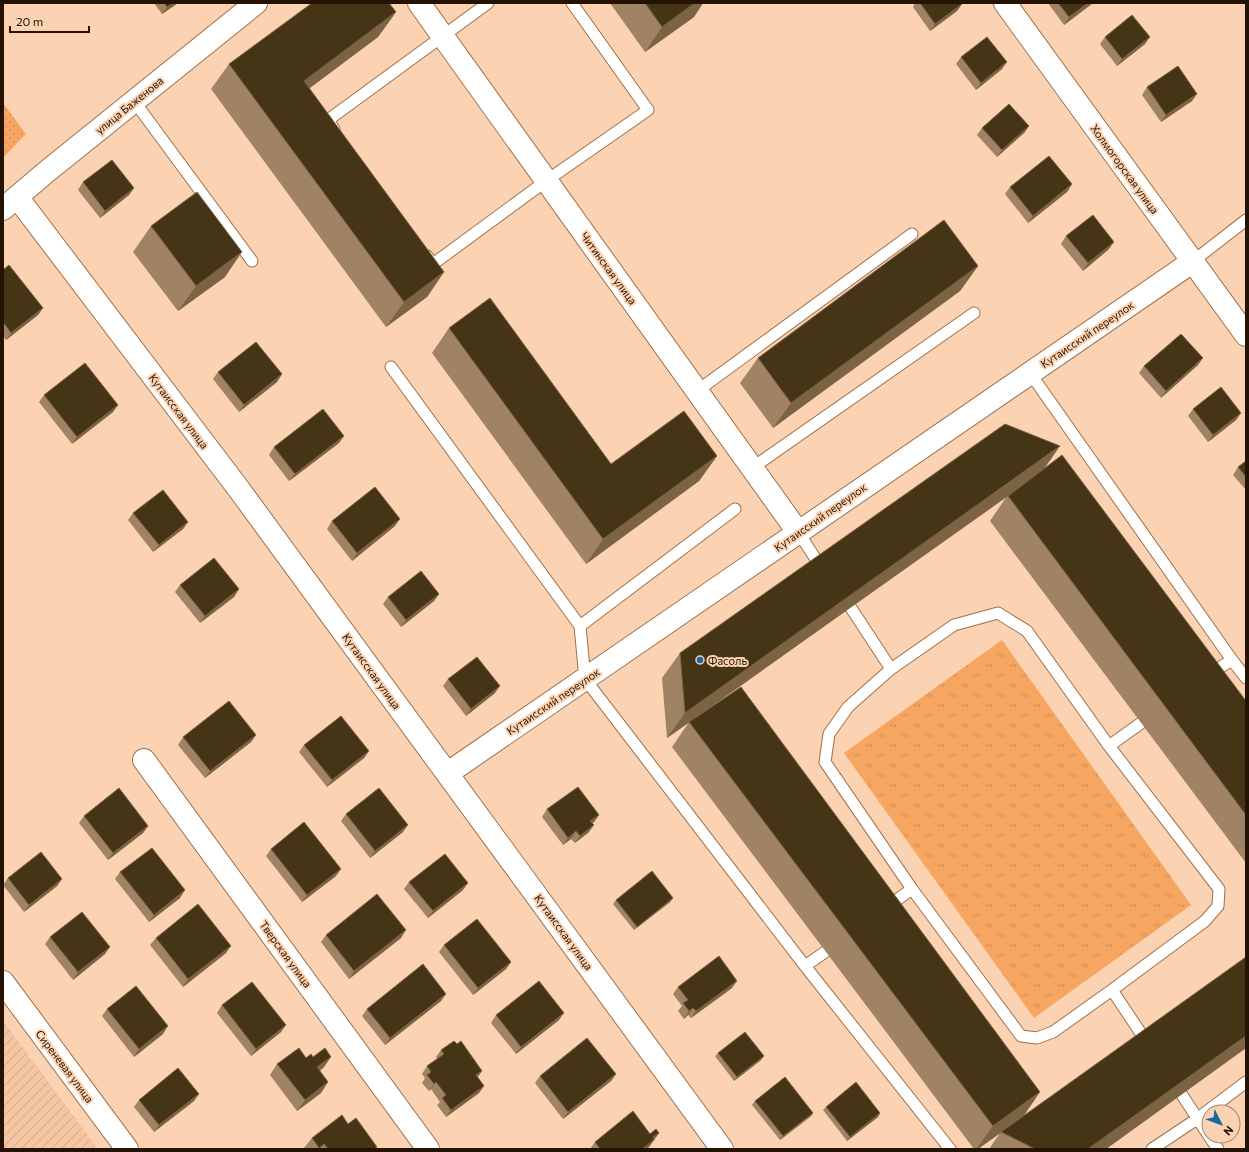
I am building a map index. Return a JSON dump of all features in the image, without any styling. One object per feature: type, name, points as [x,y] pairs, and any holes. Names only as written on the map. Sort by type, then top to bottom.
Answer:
[{"type":"street","name":"улица Баженова","points":[[10,203],[256,3]]},
{"type":"street","name":"Читинская улица","points":[[419,3],[798,532]]},
{"type":"street","name":"Холмогорская улица","points":[[1005,3],[1246,335]]},
{"type":"street","name":"Кутаисская улица","points":[[10,203],[238,488],[722,1149]]},
{"type":"street","name":"Кутаисский переулок","points":[[448,773],[1192,262]]},
{"type":"street","name":"Тверская улица","points":[[144,760],[428,1149]]},
{"type":"street","name":"Сиреневая улица","points":[[3,982],[128,1149]]},
{"type":"lane","points":[[341,138],[328,120],[488,3]]},
{"type":"lane","points":[[419,245],[433,264],[546,181],[648,110],[572,3]]},
{"type":"lane","points":[[134,101],[252,261]]},
{"type":"lane","points":[[1192,262],[1246,220]]},
{"type":"lane","points":[[697,391],[912,234]]},
{"type":"lane","points":[[752,468],[974,313]]},
{"type":"lane","points":[[391,367],[580,626],[585,679],[805,966],[950,1149]]},
{"type":"lane","points":[[1030,373],[1246,678]]},
{"type":"lane","points":[[580,626],[735,509]]},
{"type":"lane","points":[[798,532],[821,567]]},
{"type":"lane","points":[[851,608],[892,669]]},
{"type":"lane","points":[[998,613],[1027,630],[1109,746],[1219,889],[1218,906],[1205,921],[1053,1032],[1037,1038],[1021,1036],[912,889],[825,762],[829,734],[848,707],[892,669],[954,625],[998,613]]},
{"type":"lane","points":[[1196,683],[1232,660]]},
{"type":"lane","points":[[1109,746],[1141,723]]},
{"type":"lane","points":[[880,911],[912,889]]},
{"type":"lane","points":[[805,966],[825,952]]},
{"type":"lane","points":[[1112,990],[1146,1041]]},
{"type":"lane","points":[[1152,1149],[1197,1119],[1246,1082]]},
{"type":"lane","points":[[1182,1095],[1201,1125]]},
{"type":"shaded area","points":[[3,1021],[98,1149],[3,1149]]},
{"type":"green space","points":[[3,103],[26,134],[3,158]]},
{"type":"green space","points":[[1002,640],[1191,905],[1034,1018],[844,753]]},
{"type":"building","points":[[164,3],[173,3],[167,7]]},
{"type":"building","points":[[312,3],[389,3],[396,12],[304,81],[444,272],[404,302],[229,64]]},
{"type":"building","points":[[645,3],[695,3],[662,27]]},
{"type":"building","points":[[920,3],[961,3],[962,4],[935,24]]},
{"type":"building","points":[[1058,3],[1088,3],[1069,17]]},
{"type":"building","points":[[1132,15],[1150,37],[1122,59],[1105,37]]},
{"type":"building","points":[[987,37],[1007,62],[981,83],[961,57]]},
{"type":"building","points":[[1178,66],[1197,94],[1166,115],[1147,87]]},
{"type":"building","points":[[1009,104],[1029,126],[1002,150],[982,128]]},
{"type":"building","points":[[1049,156],[1072,184],[1033,216],[1010,187]]},
{"type":"building","points":[[112,160],[134,188],[105,211],[83,182]]},
{"type":"building","points":[[197,192],[242,252],[196,286],[151,226]]},
{"type":"building","points":[[1093,215],[1114,242],[1088,263],[1066,236]]},
{"type":"building","points":[[944,220],[978,266],[791,403],[758,358]]},
{"type":"building","points":[[9,265],[43,308],[11,333],[3,322],[3,270]]},
{"type":"building","points":[[490,298],[611,464],[684,411],[717,456],[603,539],[449,328]]},
{"type":"building","points":[[1181,334],[1203,358],[1166,391],[1144,366]]},
{"type":"building","points":[[256,342],[282,374],[244,405],[218,372]]},
{"type":"building","points":[[85,363],[118,405],[77,437],[44,395]]},
{"type":"building","points":[[1221,387],[1241,413],[1213,435],[1193,409]]},
{"type":"building","points":[[323,409],[344,436],[295,474],[274,447]]},
{"type":"building","points":[[1005,424],[1060,446],[685,713],[680,653]]},
{"type":"building","points":[[1062,455],[1246,701],[1246,815],[1008,496]]},
{"type":"building","points":[[1246,461],[1246,477],[1238,467]]},
{"type":"building","points":[[375,487],[400,519],[357,553],[332,521]]},
{"type":"building","points":[[163,490],[188,522],[159,545],[133,513]]},
{"type":"building","points":[[214,558],[239,589],[205,616],[180,585]]},
{"type":"building","points":[[421,571],[439,594],[406,620],[388,597]]},
{"type":"building","points":[[477,657],[500,686],[471,709],[448,679]]},
{"type":"building","points":[[741,687],[1040,1092],[993,1126],[689,722]]},
{"type":"building","points":[[229,701],[256,735],[210,771],[183,737]]},
{"type":"building","points":[[341,716],[369,751],[332,780],[304,745]]},
{"type":"building","points":[[578,787],[599,815],[590,821],[594,825],[580,836],[576,831],[568,838],[547,809]]},
{"type":"building","points":[[119,788],[148,826],[113,853],[84,816]]},
{"type":"building","points":[[379,788],[408,825],[375,851],[346,814]]},
{"type":"building","points":[[304,822],[341,869],[307,895],[271,849]]},
{"type":"building","points":[[152,848],[185,890],[154,915],[120,872]]},
{"type":"building","points":[[41,852],[62,879],[29,905],[8,878]]},
{"type":"building","points":[[445,854],[468,883],[433,911],[409,882]]},
{"type":"building","points":[[652,871],[673,898],[637,927],[616,900]]},
{"type":"building","points":[[377,894],[406,930],[354,971],[326,935]]},
{"type":"building","points":[[198,904],[231,946],[188,979],[156,938]]},
{"type":"building","points":[[82,912],[110,947],[78,972],[50,937]]},
{"type":"building","points":[[477,919],[511,962],[478,988],[444,945]]},
{"type":"building","points":[[719,956],[737,981],[696,1011],[693,1008],[689,1011],[683,1003],[688,1000],[678,987]]},
{"type":"building","points":[[1246,957],[1246,1036],[1088,1149],[1035,1149],[1001,1132]]},
{"type":"building","points":[[423,964],[446,994],[390,1038],[367,1009]]},
{"type":"building","points":[[539,981],[564,1013],[521,1047],[496,1015]]},
{"type":"building","points":[[252,982],[286,1025],[256,1049],[222,1005]]},
{"type":"building","points":[[136,986],[168,1026],[139,1049],[107,1009]]},
{"type":"building","points":[[745,1032],[764,1056],[737,1077],[718,1053]]},
{"type":"building","points":[[587,1038],[616,1074],[568,1112],[540,1076]]},
{"type":"building","points":[[454,1041],[457,1044],[461,1041],[482,1071],[476,1075],[484,1086],[451,1110],[442,1098],[446,1095],[436,1082],[434,1084],[427,1075],[431,1072],[427,1066],[444,1054],[441,1050]]},
{"type":"building","points":[[299,1048],[306,1058],[311,1054],[313,1057],[325,1048],[331,1057],[317,1067],[328,1082],[305,1100],[277,1064]]},
{"type":"building","points":[[178,1068],[199,1094],[159,1125],[139,1100]]},
{"type":"building","points":[[785,1077],[813,1113],[783,1136],[755,1101]]},
{"type":"building","points":[[856,1082],[880,1113],[850,1137],[826,1107]]},
{"type":"building","points":[[633,1111],[650,1134],[656,1129],[659,1133],[653,1137],[654,1140],[642,1149],[600,1149],[595,1142]]},
{"type":"building","points":[[342,1115],[348,1124],[356,1118],[377,1147],[374,1149],[328,1149],[324,1144],[319,1148],[312,1138]]},
{"type":"place","name":"Фасоль","points":[[700,660]]}]
